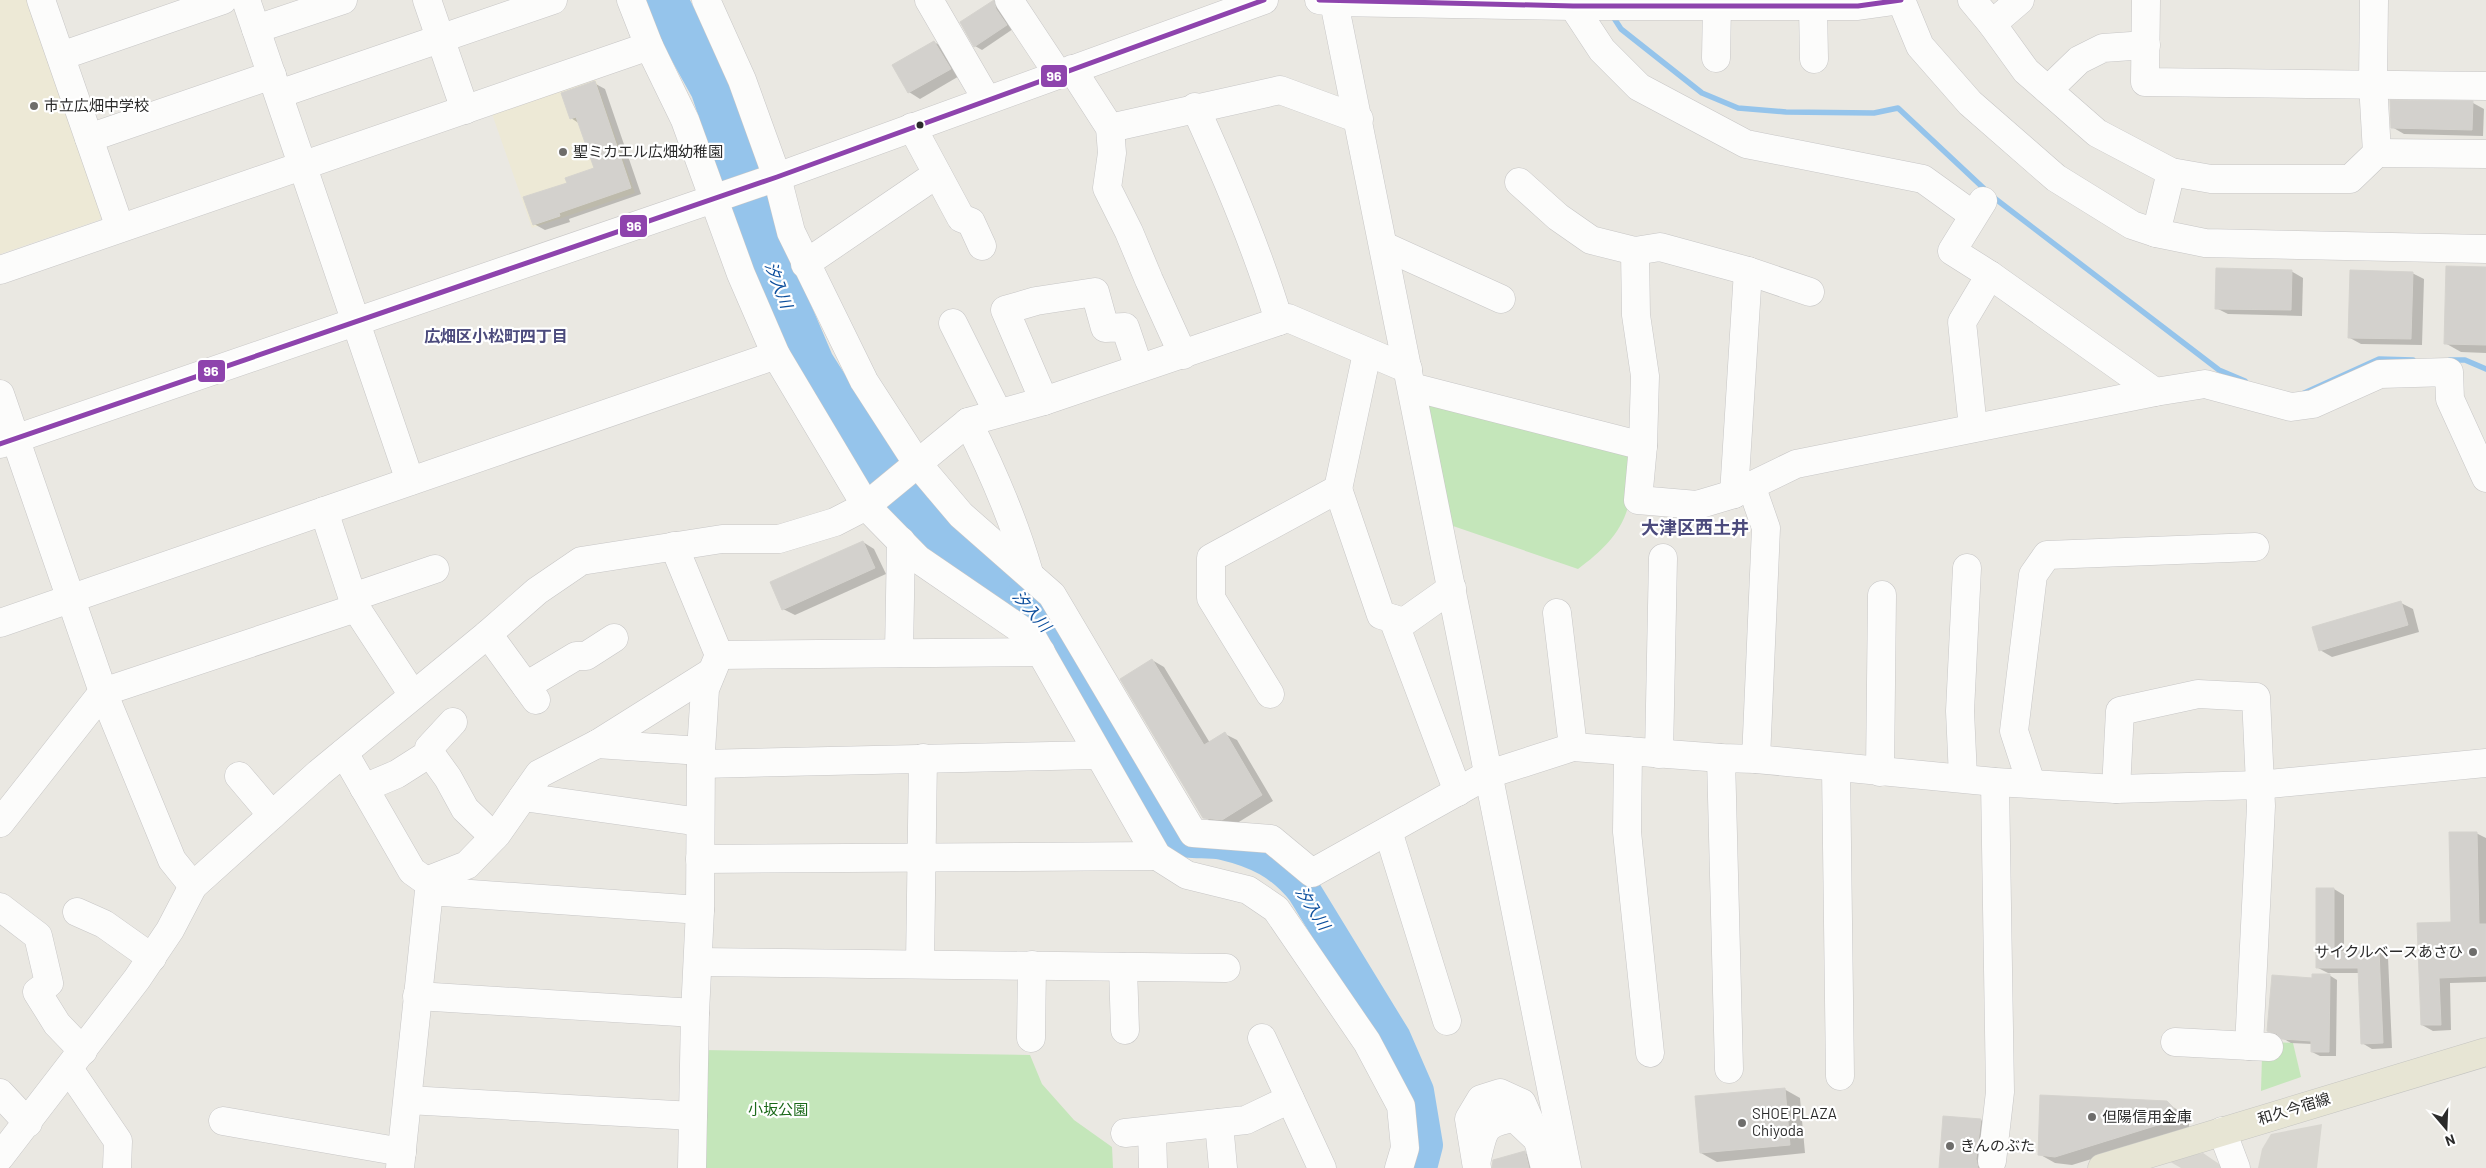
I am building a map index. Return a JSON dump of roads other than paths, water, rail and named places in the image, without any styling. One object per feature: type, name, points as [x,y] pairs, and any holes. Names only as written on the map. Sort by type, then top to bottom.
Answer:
[{"type":"main road","name":"和久今宿線","points":[[2102,1168],[2486,1052]]},
{"type":"street","points":[[42,0],[120,228]]},
{"type":"street","points":[[61,56],[223,0]]},
{"type":"street","points":[[246,0],[410,481]]},
{"type":"street","points":[[256,28],[343,0]]},
{"type":"street","points":[[426,0],[465,110]]},
{"type":"street","points":[[89,138],[440,38],[553,0]]},
{"type":"street","points":[[631,0],[649,46],[686,120],[741,274],[776,355],[866,506],[918,559],[1032,637],[1098,755],[1158,856],[1187,876],[1248,890],[1276,910],[1367,1042],[1401,1106],[1405,1148],[1399,1168]]},
{"type":"street","points":[[706,0],[742,80],[777,177],[791,232],[805,264],[864,381],[917,463],[961,515],[1052,595],[1193,833],[1271,839],[1312,873],[1489,774],[1573,747],[1756,759],[1880,772],[1963,777],[1995,782],[2116,789],[2259,785],[2486,763]]},
{"type":"street","points":[[929,0],[988,100]]},
{"type":"street","points":[[1009,0],[1110,128],[1112,152],[1107,188],[1130,232],[1149,280],[1183,354]]},
{"type":"street","points":[[7,441],[777,177],[1264,0]]},
{"type":"street","points":[[1567,1168],[1358,118],[1327,1],[1573,6],[1858,3],[1901,0],[1920,46],[1970,103],[2056,178],[2132,225],[2156,233],[2205,243],[2486,249]]},
{"type":"street","points":[[1972,0],[2026,71],[2097,133],[2171,172],[2211,179],[2350,179],[2377,153],[2486,154]]},
{"type":"street","points":[[1992,24],[2020,0]]},
{"type":"street","points":[[2146,0],[2145,82],[2373,83],[2486,86]]},
{"type":"street","points":[[2374,0],[2373,83],[2377,153]]},
{"type":"street","points":[[1709,4],[1716,58]]},
{"type":"street","points":[[1795,4],[1814,58]]},
{"type":"street","points":[[1573,6],[1602,50],[1639,87],[1746,144],[1923,179],[1978,208],[1952,251],[1990,275],[2155,392]]},
{"type":"street","points":[[2048,90],[2079,60],[2104,48],[2146,45]]},
{"type":"street","points":[[0,270],[649,46]]},
{"type":"street","points":[[1110,128],[1195,107],[1280,90],[1358,118]]},
{"type":"street","points":[[1195,107],[1233,192],[1265,276],[1279,321]]},
{"type":"street","points":[[912,127],[961,218],[971,222],[982,246]]},
{"type":"street","points":[[2156,233],[2171,172]]},
{"type":"street","points":[[805,264],[937,174]]},
{"type":"street","points":[[1518,182],[1558,217],[1591,240],[1635,252],[1660,247],[1748,270],[1810,292]]},
{"type":"street","points":[[1384,246],[1501,299]]},
{"type":"street","points":[[1635,252],[1636,315],[1645,376],[1644,446],[1638,500],[1696,505],[1743,490],[1796,464],[2155,392],[2205,384],[2291,407],[2313,404],[2380,374],[2449,372],[2450,399],[2486,478]]},
{"type":"street","points":[[1748,270],[1743,490],[1766,528],[1756,759]]},
{"type":"street","points":[[1973,428],[1962,322],[1990,275]]},
{"type":"street","points":[[1044,401],[1005,310],[1036,301],[1095,292],[1105,328],[1125,327],[1139,368]]},
{"type":"street","points":[[0,1157],[28,1123],[152,958],[170,930],[193,886],[344,753],[537,591],[581,561],[722,539],[779,539],[835,522],[866,506],[968,422],[1044,401],[1288,318],[1367,353],[1410,378],[1644,446]]},
{"type":"street","points":[[953,322],[998,413]]},
{"type":"street","points":[[1367,353],[1338,490],[1381,615],[1404,622],[1452,588]]},
{"type":"street","points":[[0,623],[776,355]]},
{"type":"street","points":[[0,394],[7,441],[70,599],[103,692],[172,860],[193,886]]},
{"type":"street","points":[[968,422],[990,466],[1021,546],[1029,573]]},
{"type":"street","points":[[1270,694],[1211,598],[1210,558],[1338,490]]},
{"type":"street","points":[[324,511],[354,603],[413,695]]},
{"type":"street","points":[[900,653],[901,541]]},
{"type":"street","points":[[674,546],[715,664],[705,688],[701,757],[700,910],[695,1013],[692,1168]]},
{"type":"street","points":[[2031,783],[2014,731],[2033,574],[2047,555],[2255,547]]},
{"type":"street","points":[[1659,754],[1664,558]]},
{"type":"street","points":[[1963,777],[1960,711],[1967,568]]},
{"type":"street","points":[[0,823],[103,692],[354,603],[435,569]]},
{"type":"street","points":[[1880,772],[1882,595]]},
{"type":"street","points":[[1557,613],[1573,747]]},
{"type":"street","points":[[1393,619],[1458,792]]},
{"type":"street","points":[[488,634],[531,694],[576,656],[586,656],[614,638]]},
{"type":"street","points":[[428,886],[467,865],[494,837],[539,774],[597,744],[715,664],[900,653],[1041,652]]},
{"type":"street","points":[[2116,789],[2120,711],[2198,694],[2256,697],[2259,785],[2262,806],[2259,1047],[2175,1042]]},
{"type":"street","points":[[453,722],[429,748],[430,753],[448,778],[465,809],[494,837]]},
{"type":"street","points":[[597,744],[701,757],[923,758],[1098,755]]},
{"type":"street","points":[[1628,752],[1627,832],[1650,1053]]},
{"type":"street","points":[[344,753],[412,871],[428,886],[700,910]]},
{"type":"street","points":[[364,788],[397,774],[430,753]]},
{"type":"street","points":[[920,964],[923,758]]},
{"type":"street","points":[[1721,758],[1729,1069]]},
{"type":"street","points":[[1836,768],[1840,1076]]},
{"type":"street","points":[[239,776],[272,815]]},
{"type":"street","points":[[1992,1161],[2000,1092],[1995,782]]},
{"type":"street","points":[[0,794],[30,784]]},
{"type":"street","points":[[523,797],[700,822]]},
{"type":"street","points":[[1388,831],[1447,1022]]},
{"type":"street","points":[[700,859],[1158,856]]},
{"type":"street","points":[[223,1121],[401,1160],[428,886]]},
{"type":"street","points":[[0,907],[38,936],[49,983],[37,992],[57,1024],[118,1141],[117,1168]]},
{"type":"street","points":[[77,912],[104,924],[152,958]]},
{"type":"street","points":[[698,962],[1226,968]]},
{"type":"street","points":[[1030,1038],[1032,965]]},
{"type":"street","points":[[1123,967],[1125,1030]]},
{"type":"street","points":[[417,996],[695,1013]]},
{"type":"street","points":[[1262,1038],[1322,1168]]},
{"type":"street","points":[[1477,1166],[1469,1120],[1481,1099],[1500,1093],[1522,1103],[1538,1140],[1545,1168]]},
{"type":"street","points":[[0,1094],[28,1123]]},
{"type":"street","points":[[1125,1133],[1246,1120],[1290,1099]]},
{"type":"street","points":[[408,1100],[693,1116]]},
{"type":"street","points":[[1219,1123],[1223,1168]]},
{"type":"street","points":[[1152,1131],[1153,1168]]},
{"type":"street","points":[[2222,1131],[2236,1168]]},
{"type":"water","points":[[643,0],[690,0],[737,92],[756,146],[774,218],[832,354],[893,450],[928,498],[999,561],[1044,611],[1071,694],[919,547],[866,487],[782,342],[738,232],[692,97],[657,34]]},
{"type":"waterway","points":[[1612,15],[1621,29],[1702,93],[1738,108],[1786,112],[1874,113],[1898,108],[1993,197],[2219,370],[2245,381]]},
{"type":"waterway","points":[[2302,394],[2379,359],[2413,360]]},
{"type":"waterway","points":[[2450,360],[2465,360],[2486,369]]},
{"type":"waterway","name":"汐入川","points":[[1021,598],[1054,636],[1156,821],[1164,830],[1171,836],[1179,839],[1223,843],[1258,854],[1287,873],[1304,891],[1394,1038],[1417,1091],[1426,1145],[1420,1168]]},
{"type":"place","name":"市立広畑中学校","points":[[34,106]]},
{"type":"place","name":"聖ミカエル広畑幼稚園","points":[[563,152]]},
{"type":"place","name":"サイクルベースあさひ","points":[[2473,952]]},
{"type":"place","name":"但陽信用金庫","points":[[2092,1117]]},
{"type":"place","name":"SHOE PLAZA Chiyoda","points":[[1742,1123]]},
{"type":"place","name":"きんのぶた","points":[[1950,1146]]},
{"type":"district","name":"広畑区小松町四丁目","points":[[496,336]]},
{"type":"district","name":"大津区西土井","points":[[1695,528]]},
{"type":"park label","name":"小坂公園","points":[[778,1110]]}]
